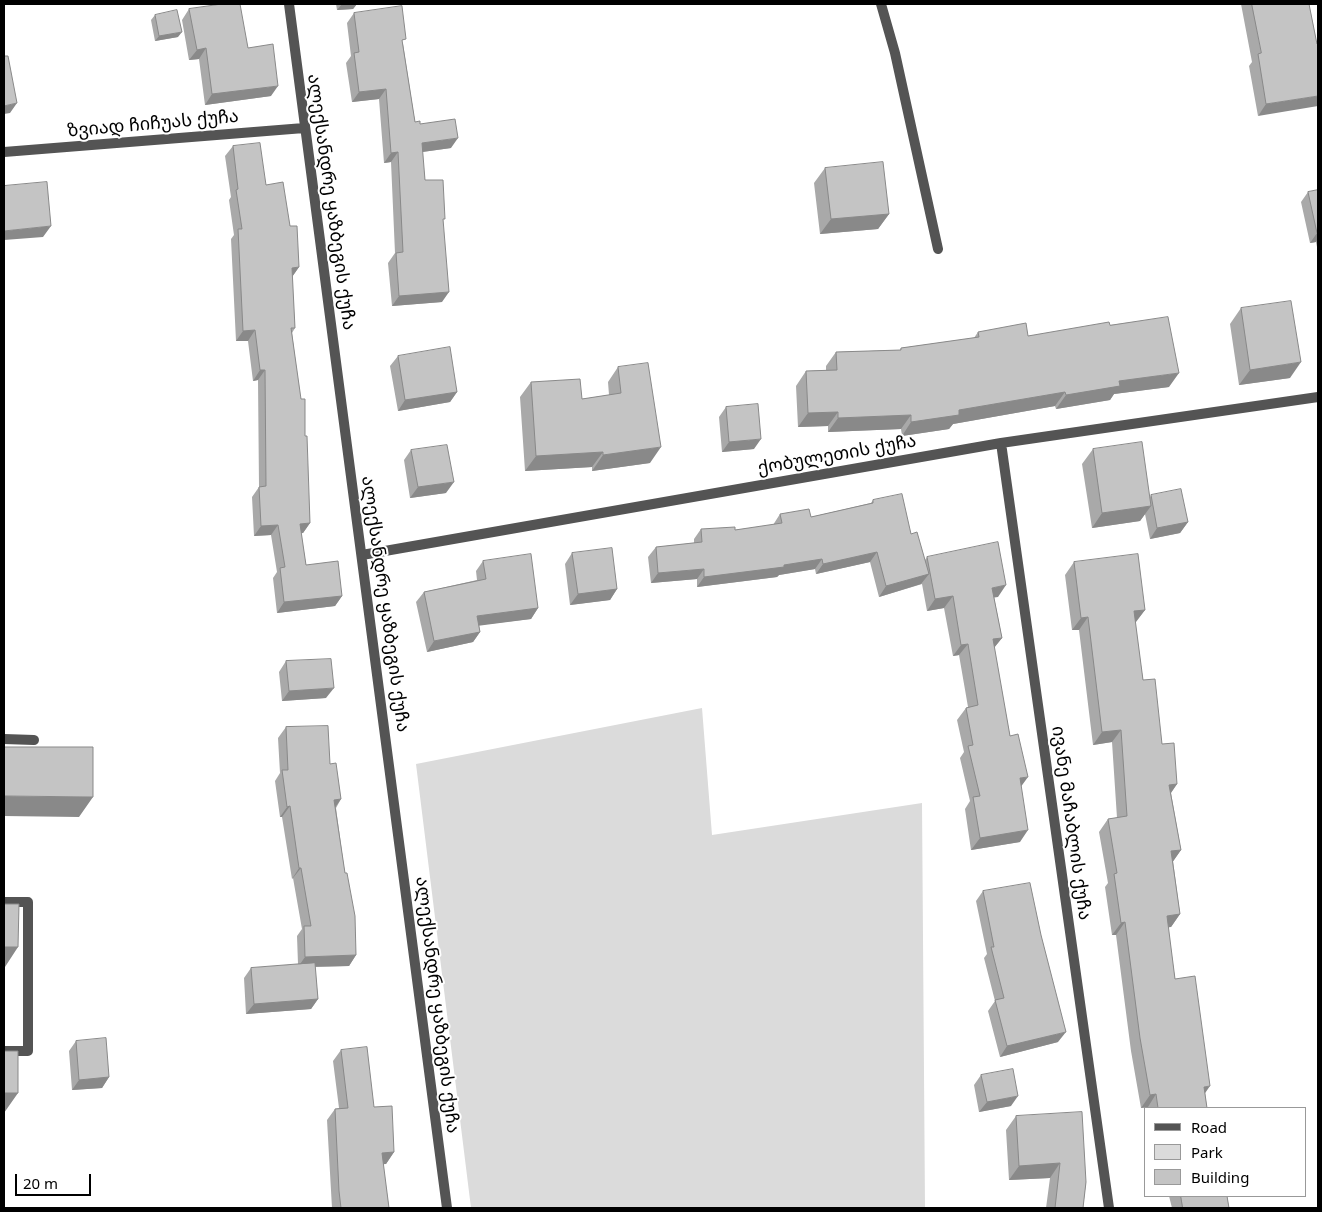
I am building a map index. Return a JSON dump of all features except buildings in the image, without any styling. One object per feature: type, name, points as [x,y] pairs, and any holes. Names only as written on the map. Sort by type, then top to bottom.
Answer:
[{"type":"street","name":"ალექსანდრე ყაზბეგის ქუჩა","points":[[289,4],[447,1208]]},
{"type":"street","points":[[881,4],[895,53],[938,249]]},
{"type":"street","name":"ზვიად ჩიჩუას ქუჩა","points":[[4,152],[304,128]]},
{"type":"street","name":"ქობულეთის ქუჩა","points":[[362,555],[1001,443],[1318,396]]},
{"type":"street","name":"ივანე მაჩაბლის ქუჩა","points":[[1001,443],[1109,1208]]},
{"type":"street","points":[[4,739],[34,740]]},
{"type":"street","points":[[4,902],[28,902],[28,1051],[4,1051]]},
{"type":"green space","points":[[702,708],[712,835],[922,803],[925,1208],[471,1208],[416,764]]}]
